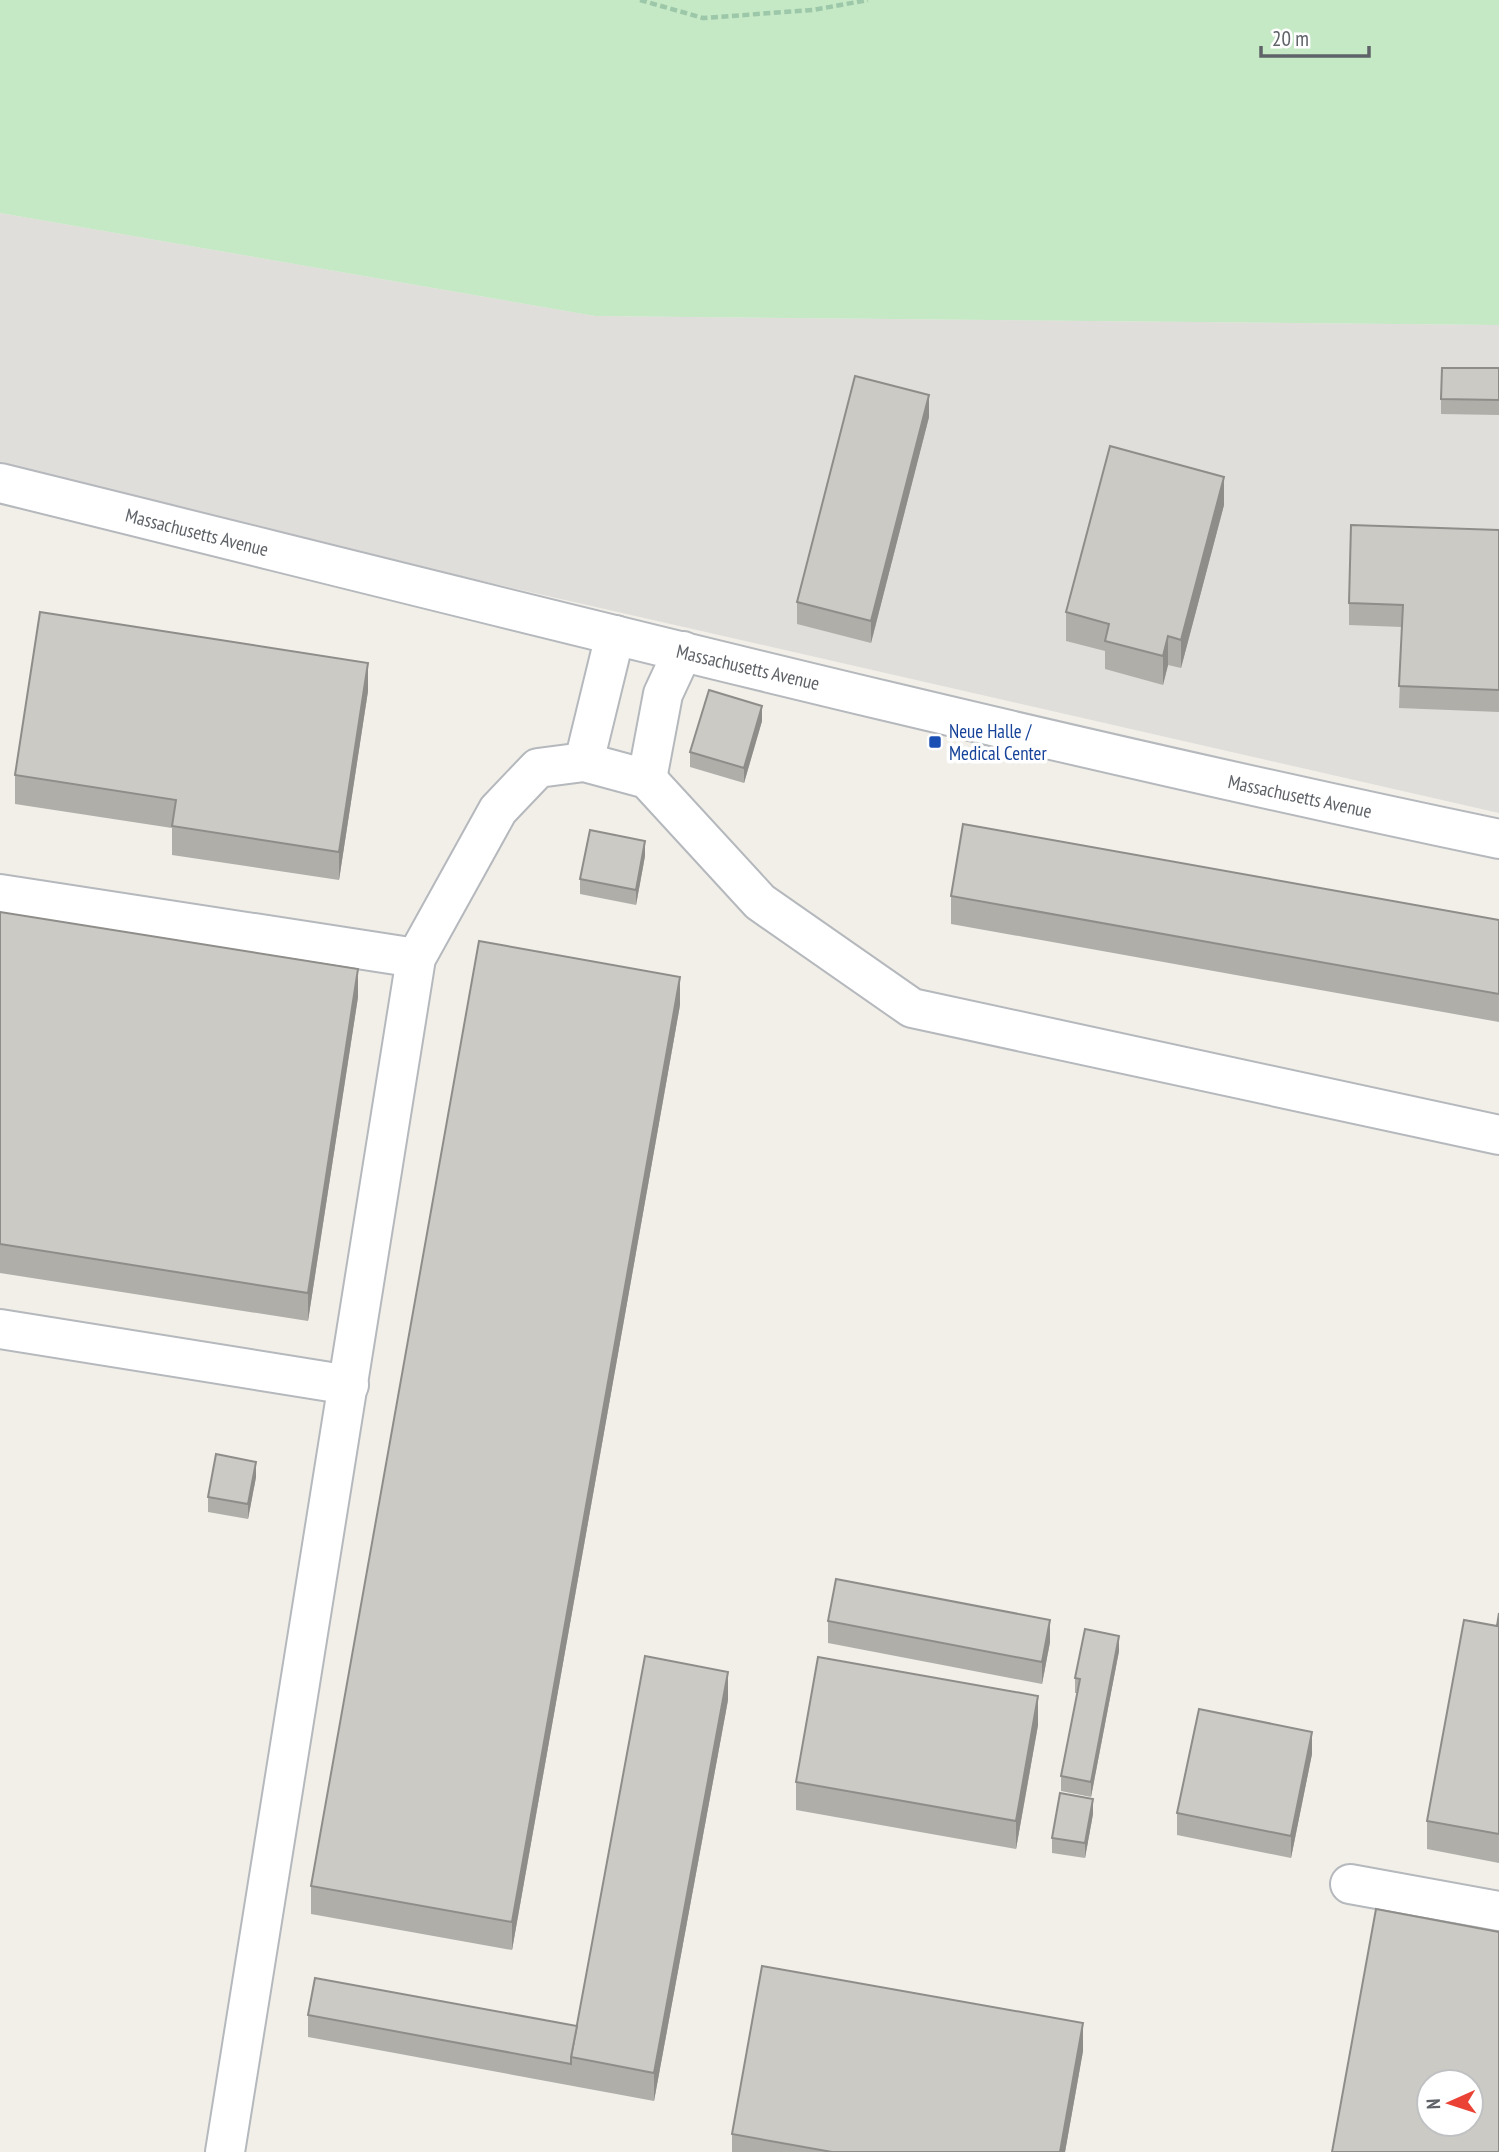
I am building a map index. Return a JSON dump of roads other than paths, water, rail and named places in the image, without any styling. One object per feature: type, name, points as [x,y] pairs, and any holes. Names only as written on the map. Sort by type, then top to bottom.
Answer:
[{"type":"street","name":"Massachusetts Avenue","points":[[0,483],[683,652],[1245,785],[1499,839]]},
{"type":"street","points":[[584,762],[615,635]]},
{"type":"street","points":[[647,779],[663,694],[683,652]]},
{"type":"street","points":[[231,2151],[416,958],[498,810],[538,768],[584,762],[647,779],[760,902],[912,1008],[1499,1135]]},
{"type":"street","points":[[0,894],[416,958]]},
{"type":"street","points":[[0,1329],[349,1385]]},
{"type":"street","points":[[1350,1884],[1499,1911]]},
{"type":"place","name":"Neue Halle / Medical Center","points":[[935,742]]}]
